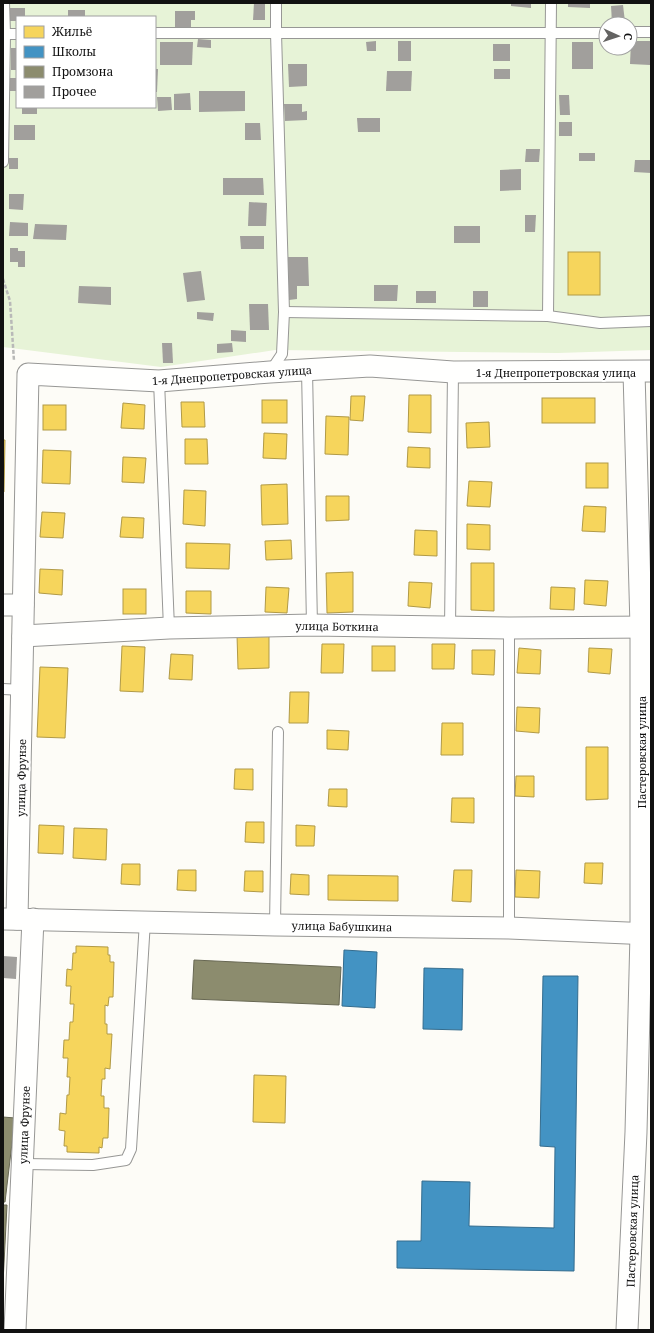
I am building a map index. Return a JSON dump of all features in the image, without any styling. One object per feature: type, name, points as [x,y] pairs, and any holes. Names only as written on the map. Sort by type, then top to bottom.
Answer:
[{"type":"street","name":"1-я Днепропетровская улица","points":[[28,374],[159,381],[370,366],[453,372],[642,371]]},
{"type":"street","name":"Пастеровская улица","points":[[628,1330],[644,1132],[646,934],[646,627],[642,371]]},
{"type":"street","points":[[23,636],[13,605],[28,374]]},
{"type":"street","name":"улица Боткина","points":[[23,636],[169,628],[312,625],[450,628],[646,627]]},
{"type":"street","name":"улица Фрунзе","points":[[15,1330],[23,1164],[13,690],[23,636]]},
{"type":"street","name":"улица Бабушкина","points":[[18,919],[275,925],[509,928],[646,934]]},
{"type":"lane","points":[[3,162],[4,3]]},
{"type":"lane","points":[[270,372],[282,354],[284,312],[276,3]]},
{"type":"lane","points":[[548,316],[551,3]]},
{"type":"lane","points":[[638,32],[651,32]]},
{"type":"lane","points":[[156,33],[598,33]]},
{"type":"lane","points":[[4,34],[16,34]]},
{"type":"lane","points":[[284,312],[548,316],[600,323],[651,320]]},
{"type":"lane","points":[[306,370],[312,625]]},
{"type":"lane","points":[[450,628],[453,372]]},
{"type":"lane","points":[[159,381],[169,628]]},
{"type":"lane","points":[[509,928],[510,628]]},
{"type":"lane","points":[[275,925],[278,732]]},
{"type":"lane","points":[[23,1164],[93,1165],[126,1160],[131,1148],[145,922]]},
{"type":"path","points":[[3,279],[10,301],[14,366],[28,374]]},
{"type":"green space","points":[[3,3],[651,3],[651,350],[558,353],[275,350],[161,367],[3,347]]},
{"type":"building: Жильё","points":[[568,252],[600,252],[600,295],[568,295]]},
{"type":"building: Жильё","points":[[409,395],[431,395],[431,433],[408,432]]},
{"type":"building: Жильё","points":[[351,396],[365,396],[363,421],[350,420]]},
{"type":"building: Жильё","points":[[542,398],[595,398],[595,423],[542,423]]},
{"type":"building: Жильё","points":[[262,400],[287,400],[287,423],[262,423]]},
{"type":"building: Жильё","points":[[181,402],[204,402],[205,427],[182,427]]},
{"type":"building: Жильё","points":[[123,403],[145,405],[144,429],[121,428]]},
{"type":"building: Жильё","points":[[43,405],[66,405],[66,430],[43,430]]},
{"type":"building: Жильё","points":[[326,416],[349,417],[348,455],[325,454]]},
{"type":"building: Жильё","points":[[489,422],[490,447],[467,448],[466,423]]},
{"type":"building: Жильё","points":[[264,433],[287,434],[286,459],[263,458]]},
{"type":"building: Жильё","points":[[185,439],[207,439],[208,464],[185,464]]},
{"type":"building: Жильё","points":[[3,440],[5,440],[4,492],[3,492]]},
{"type":"building: Жильё","points":[[408,447],[430,448],[430,468],[407,467]]},
{"type":"building: Жильё","points":[[43,450],[71,451],[70,484],[42,483]]},
{"type":"building: Жильё","points":[[123,457],[146,458],[144,483],[122,482]]},
{"type":"building: Жильё","points":[[586,463],[608,463],[608,488],[586,488]]},
{"type":"building: Жильё","points":[[469,481],[492,482],[490,507],[467,506]]},
{"type":"building: Жильё","points":[[287,484],[288,524],[262,525],[261,485]]},
{"type":"building: Жильё","points":[[184,490],[206,491],[205,526],[183,524]]},
{"type":"building: Жильё","points":[[326,496],[349,496],[349,520],[326,521]]},
{"type":"building: Жильё","points":[[584,506],[606,507],[605,532],[582,531]]},
{"type":"building: Жильё","points":[[42,512],[65,513],[63,538],[40,537]]},
{"type":"building: Жильё","points":[[122,517],[144,518],[143,538],[120,537]]},
{"type":"building: Жильё","points":[[467,524],[490,525],[490,550],[467,549]]},
{"type":"building: Жильё","points":[[415,530],[437,531],[437,556],[414,555]]},
{"type":"building: Жильё","points":[[291,540],[292,559],[266,560],[265,541]]},
{"type":"building: Жильё","points":[[186,543],[230,544],[229,569],[186,568]]},
{"type":"building: Жильё","points":[[471,563],[494,563],[494,611],[471,610]]},
{"type":"building: Жильё","points":[[40,569],[63,570],[62,595],[39,593]]},
{"type":"building: Жильё","points":[[353,572],[353,612],[327,613],[326,573]]},
{"type":"building: Жильё","points":[[585,580],[608,581],[606,606],[584,604]]},
{"type":"building: Жильё","points":[[409,582],[432,583],[430,608],[408,606]]},
{"type":"building: Жильё","points":[[266,587],[289,588],[287,613],[265,612]]},
{"type":"building: Жильё","points":[[551,587],[575,588],[574,610],[550,609]]},
{"type":"building: Жильё","points":[[123,589],[146,589],[146,614],[123,614]]},
{"type":"building: Жильё","points":[[186,591],[211,591],[211,614],[186,613]]},
{"type":"building: Жильё","points":[[269,634],[269,668],[238,669],[237,635]]},
{"type":"building: Жильё","points":[[322,644],[344,644],[343,673],[321,673]]},
{"type":"building: Жильё","points":[[432,644],[455,644],[454,669],[432,669]]},
{"type":"building: Жильё","points":[[122,646],[145,647],[143,692],[120,691]]},
{"type":"building: Жильё","points":[[372,646],[395,646],[395,671],[372,671]]},
{"type":"building: Жильё","points":[[519,648],[541,650],[540,674],[517,673]]},
{"type":"building: Жильё","points":[[589,648],[612,649],[610,674],[588,672]]},
{"type":"building: Жильё","points":[[472,650],[495,650],[494,675],[472,674]]},
{"type":"building: Жильё","points":[[171,654],[193,655],[192,680],[169,679]]},
{"type":"building: Жильё","points":[[40,667],[68,668],[65,738],[37,737]]},
{"type":"building: Жильё","points":[[290,692],[309,692],[308,723],[289,723]]},
{"type":"building: Жильё","points":[[517,707],[540,708],[539,733],[516,731]]},
{"type":"building: Жильё","points":[[442,723],[463,723],[463,755],[441,755]]},
{"type":"building: Жильё","points":[[327,730],[349,731],[348,750],[327,749]]},
{"type":"building: Жильё","points":[[586,747],[608,747],[608,799],[586,800]]},
{"type":"building: Жильё","points":[[235,769],[253,769],[253,790],[234,789]]},
{"type":"building: Жильё","points":[[516,776],[534,776],[534,797],[515,796]]},
{"type":"building: Жильё","points":[[329,789],[347,789],[347,807],[328,806]]},
{"type":"building: Жильё","points":[[452,798],[474,798],[474,823],[451,822]]},
{"type":"building: Жильё","points":[[246,822],[264,822],[264,843],[245,842]]},
{"type":"building: Жильё","points":[[39,825],[64,826],[63,854],[38,853]]},
{"type":"building: Жильё","points":[[296,825],[315,826],[314,846],[296,846]]},
{"type":"building: Жильё","points":[[74,828],[107,829],[106,860],[73,858]]},
{"type":"building: Жильё","points":[[585,863],[603,863],[602,884],[584,883]]},
{"type":"building: Жильё","points":[[122,864],[140,864],[140,885],[121,884]]},
{"type":"building: Жильё","points":[[178,870],[196,870],[196,891],[177,890]]},
{"type":"building: Жильё","points":[[454,870],[472,870],[471,902],[452,901]]},
{"type":"building: Жильё","points":[[516,870],[540,871],[539,898],[515,897]]},
{"type":"building: Жильё","points":[[245,871],[263,871],[263,892],[244,891]]},
{"type":"building: Жильё","points":[[291,874],[309,875],[309,895],[290,894]]},
{"type":"building: Жильё","points":[[328,875],[398,876],[398,901],[328,900]]},
{"type":"building: Жильё","points":[[76,946],[108,947],[110,962],[114,962],[113,997],[109,997],[108,1006],[105,1005],[105,1024],[107,1024],[107,1034],[112,1034],[110,1069],[105,1068],[105,1079],[102,1079],[101,1096],[104,1096],[104,1108],[109,1108],[108,1138],[103,1138],[102,1148],[99,1147],[99,1153],[67,1152],[67,1146],[64,1146],[65,1131],[59,1130],[60,1113],[66,1114],[67,1095],[69,1095],[70,1077],[67,1077],[68,1058],[63,1058],[64,1040],[69,1040],[70,1022],[73,1022],[74,1004],[70,1004],[71,986],[66,986],[67,969],[72,970],[73,953],[76,953]]},
{"type":"building: Жильё","points":[[254,1075],[286,1076],[285,1123],[253,1122]]},
{"type":"building: Школы","points":[[344,950],[377,952],[375,1008],[342,1006]]},
{"type":"building: Школы","points":[[424,968],[463,969],[462,1030],[423,1029]]},
{"type":"building: Школы","points":[[543,976],[578,976],[574,1271],[397,1268],[397,1241],[421,1241],[422,1181],[470,1182],[469,1226],[554,1228],[555,1147],[540,1146]]},
{"type":"building: Промзона","points":[[194,960],[341,967],[339,1005],[192,999]]},
{"type":"building: Промзона","points":[[3,1117],[15,1118],[5,1202],[3,1202]]},
{"type":"building: Промзона","points":[[3,1205],[7,1205],[3,1283]]},
{"type":"building: Прочее","points":[[254,3],[265,3],[265,20],[253,20]]},
{"type":"building: Прочее","points":[[511,3],[531,3],[531,8],[511,6]]},
{"type":"building: Прочее","points":[[568,3],[590,3],[590,8],[568,7]]},
{"type":"building: Прочее","points":[[623,5],[624,16],[612,16],[611,6]]},
{"type":"building: Прочее","points":[[9,8],[25,8],[25,16],[16,16],[16,21],[9,21]]},
{"type":"building: Прочее","points":[[68,10],[85,10],[85,16],[68,16]]},
{"type":"building: Прочее","points":[[175,11],[195,11],[195,20],[191,20],[191,28],[175,28]]},
{"type":"building: Прочее","points":[[198,39],[211,40],[211,48],[197,47]]},
{"type":"building: Прочее","points":[[376,41],[376,51],[367,51],[366,42]]},
{"type":"building: Прочее","points":[[398,41],[411,41],[411,61],[398,61]]},
{"type":"building: Прочее","points":[[638,41],[651,41],[650,65],[630,64],[630,56],[638,56]]},
{"type":"building: Прочее","points":[[160,42],[193,42],[192,65],[160,65]]},
{"type":"building: Прочее","points":[[572,42],[593,42],[593,69],[572,69]]},
{"type":"building: Прочее","points":[[493,44],[510,44],[510,61],[493,61]]},
{"type":"building: Прочее","points":[[11,48],[16,48],[16,70],[11,70]]},
{"type":"building: Прочее","points":[[288,64],[307,64],[307,86],[289,87]]},
{"type":"building: Прочее","points":[[156,69],[158,69],[157,92]]},
{"type":"building: Прочее","points":[[494,69],[510,69],[510,79],[494,79]]},
{"type":"building: Прочее","points":[[387,71],[412,71],[411,91],[386,91]]},
{"type":"building: Прочее","points":[[9,78],[16,78],[16,91],[9,91]]},
{"type":"building: Прочее","points":[[199,91],[245,91],[245,111],[199,112]]},
{"type":"building: Прочее","points":[[190,93],[191,110],[174,110],[174,94]]},
{"type":"building: Прочее","points":[[559,95],[569,95],[570,115],[560,115]]},
{"type":"building: Прочее","points":[[157,97],[171,97],[172,110],[158,111]]},
{"type":"building: Прочее","points":[[284,104],[302,104],[302,112],[307,111],[307,120],[285,121]]},
{"type":"building: Прочее","points":[[22,108],[37,108],[37,114],[22,114]]},
{"type":"building: Прочее","points":[[357,118],[380,118],[380,132],[358,132]]},
{"type":"building: Прочее","points":[[559,122],[572,122],[572,136],[559,136]]},
{"type":"building: Прочее","points":[[245,123],[260,123],[261,140],[245,140]]},
{"type":"building: Прочее","points":[[14,125],[35,125],[35,140],[14,140]]},
{"type":"building: Прочее","points":[[526,149],[540,149],[539,162],[525,162]]},
{"type":"building: Прочее","points":[[579,153],[595,153],[595,161],[579,161]]},
{"type":"building: Прочее","points":[[9,158],[18,158],[18,169],[9,169]]},
{"type":"building: Прочее","points":[[635,160],[651,160],[651,173],[634,172]]},
{"type":"building: Прочее","points":[[521,169],[521,190],[500,191],[500,170]]},
{"type":"building: Прочее","points":[[223,178],[263,178],[264,195],[223,195]]},
{"type":"building: Прочее","points":[[9,194],[24,194],[23,210],[9,209]]},
{"type":"building: Прочее","points":[[249,202],[267,203],[266,226],[248,226]]},
{"type":"building: Прочее","points":[[525,215],[536,215],[535,232],[525,232]]},
{"type":"building: Прочее","points":[[10,222],[28,223],[28,236],[9,236]]},
{"type":"building: Прочее","points":[[35,224],[67,225],[66,240],[33,239]]},
{"type":"building: Прочее","points":[[454,226],[480,226],[480,243],[454,243]]},
{"type":"building: Прочее","points":[[240,236],[264,236],[264,249],[241,249]]},
{"type":"building: Прочее","points":[[10,248],[18,248],[18,251],[25,251],[25,267],[18,267],[18,262],[10,262]]},
{"type":"building: Прочее","points":[[288,257],[308,257],[309,286],[297,286],[297,299],[289,300]]},
{"type":"building: Прочее","points":[[201,271],[205,300],[187,302],[183,273]]},
{"type":"building: Прочее","points":[[374,285],[398,285],[397,301],[374,301]]},
{"type":"building: Прочее","points":[[79,286],[111,287],[111,305],[78,303]]},
{"type":"building: Прочее","points":[[416,291],[436,291],[436,303],[416,303]]},
{"type":"building: Прочее","points":[[473,291],[488,291],[488,307],[473,307]]},
{"type":"building: Прочее","points":[[249,304],[268,304],[269,330],[250,330]]},
{"type":"building: Прочее","points":[[197,312],[214,313],[213,321],[197,319]]},
{"type":"building: Прочее","points":[[231,330],[246,331],[246,342],[231,341]]},
{"type":"building: Прочее","points":[[162,343],[172,343],[173,363],[163,363]]},
{"type":"building: Прочее","points":[[232,343],[233,352],[217,353],[217,344]]},
{"type":"building: Прочее","points":[[3,956],[17,957],[16,979],[3,978]]}]
